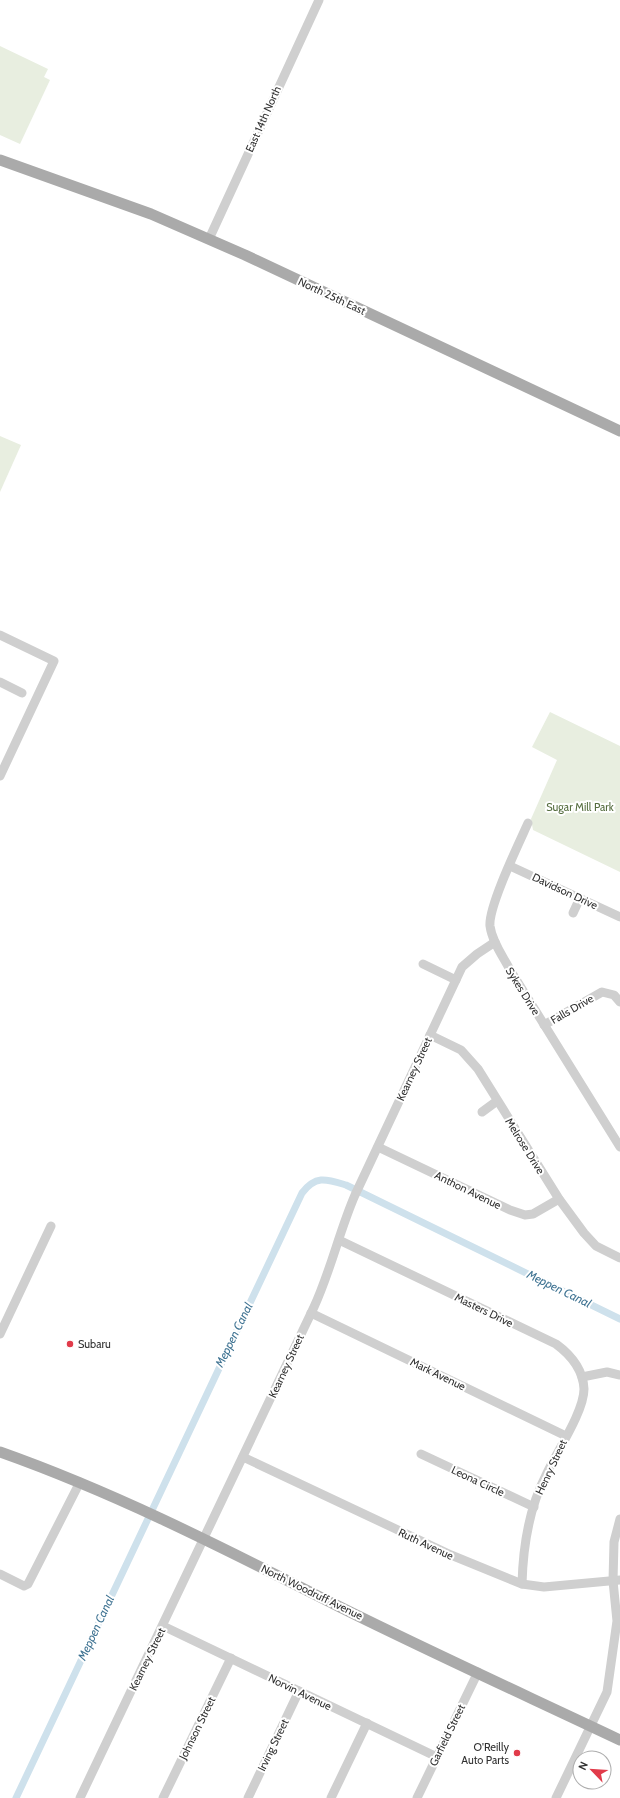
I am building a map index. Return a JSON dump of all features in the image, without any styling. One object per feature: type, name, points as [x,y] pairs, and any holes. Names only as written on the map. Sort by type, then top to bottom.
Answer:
[{"type":"main road","name":"North 25th East","points":[[0,153],[39,172]]},
{"type":"main road","name":"North 25th East","points":[[0,160],[39,172],[151,214],[209,239],[620,431]]},
{"type":"main road","name":"North Woodruff Avenue","points":[[0,1452],[80,1482],[204,1538],[333,1603],[620,1740]]},
{"type":"street","name":"East 14th North","points":[[209,239],[319,0]]},
{"type":"street","points":[[0,634],[54,661],[0,776]]},
{"type":"street","points":[[0,682],[22,693]]},
{"type":"street","name":"Sykes Drive","points":[[528,823],[491,917],[490,926],[495,942],[508,968],[620,1147]]},
{"type":"street","name":"Davidson Drive","points":[[510,866],[620,917]]},
{"type":"street","points":[[573,912],[580,898]]},
{"type":"street","name":"Kearney Street","points":[[80,1798],[325,1284],[344,1221],[355,1195],[462,967],[477,954],[495,942]]},
{"type":"street","points":[[423,964],[456,980]]},
{"type":"street","name":"Falls Drive","points":[[544,1025],[602,992],[614,995],[620,1002]]},
{"type":"street","name":"Melrose Drive","points":[[430,1034],[460,1050],[478,1068],[559,1199],[584,1233],[596,1246],[620,1258]]},
{"type":"street","points":[[482,1112],[497,1101]]},
{"type":"street","name":"Anthon Avenue","points":[[378,1147],[510,1210],[525,1215],[533,1214],[559,1199]]},
{"type":"street","points":[[1,1330],[51,1226]]},
{"type":"street","name":"Masters Drive","points":[[339,1240],[556,1344],[575,1362],[582,1377]]},
{"type":"street","name":"Mark Avenue","points":[[311,1313],[566,1436]]},
{"type":"street","points":[[582,1377],[607,1372],[620,1375]]},
{"type":"street","name":"Henry Street","points":[[522,1584],[522,1557],[534,1507],[545,1476],[566,1436],[581,1402],[584,1390],[582,1377]]},
{"type":"street","name":"Leona Circle","points":[[422,1454],[534,1507]]},
{"type":"street","name":"Ruth Avenue","points":[[243,1457],[451,1555],[522,1584],[544,1587],[616,1581]]},
{"type":"street","points":[[0,1574],[24,1586],[28,1584],[80,1482]]},
{"type":"street","points":[[556,1798],[607,1692],[617,1653],[614,1542],[620,1519]]},
{"type":"street","name":"Norvin Avenue","points":[[163,1626],[437,1757]]},
{"type":"street","name":"Johnson Street","points":[[163,1798],[231,1658]]},
{"type":"street","name":"Garfield Street","points":[[417,1798],[478,1672]]},
{"type":"street","name":"Irving Street","points":[[248,1798],[299,1691]]},
{"type":"street","points":[[331,1798],[367,1723]]},
{"type":"green space","points":[[0,46],[48,69],[44,77],[50,80],[20,144],[0,135]]},
{"type":"green space","points":[[0,436],[21,445],[0,492]]},
{"type":"green space","name":"Sugar Mill Park","points":[[550,712],[620,746],[620,872],[533,830],[531,819],[557,760],[532,747]]},
{"type":"waterway","name":"Meppen Canal","points":[[16,1798],[302,1193],[312,1183],[327,1180],[346,1185],[620,1319]]},
{"type":"place","name":"Subaru","points":[[70,1344]]},
{"type":"place","name":"O'Reilly Auto Parts","points":[[517,1753]]}]
